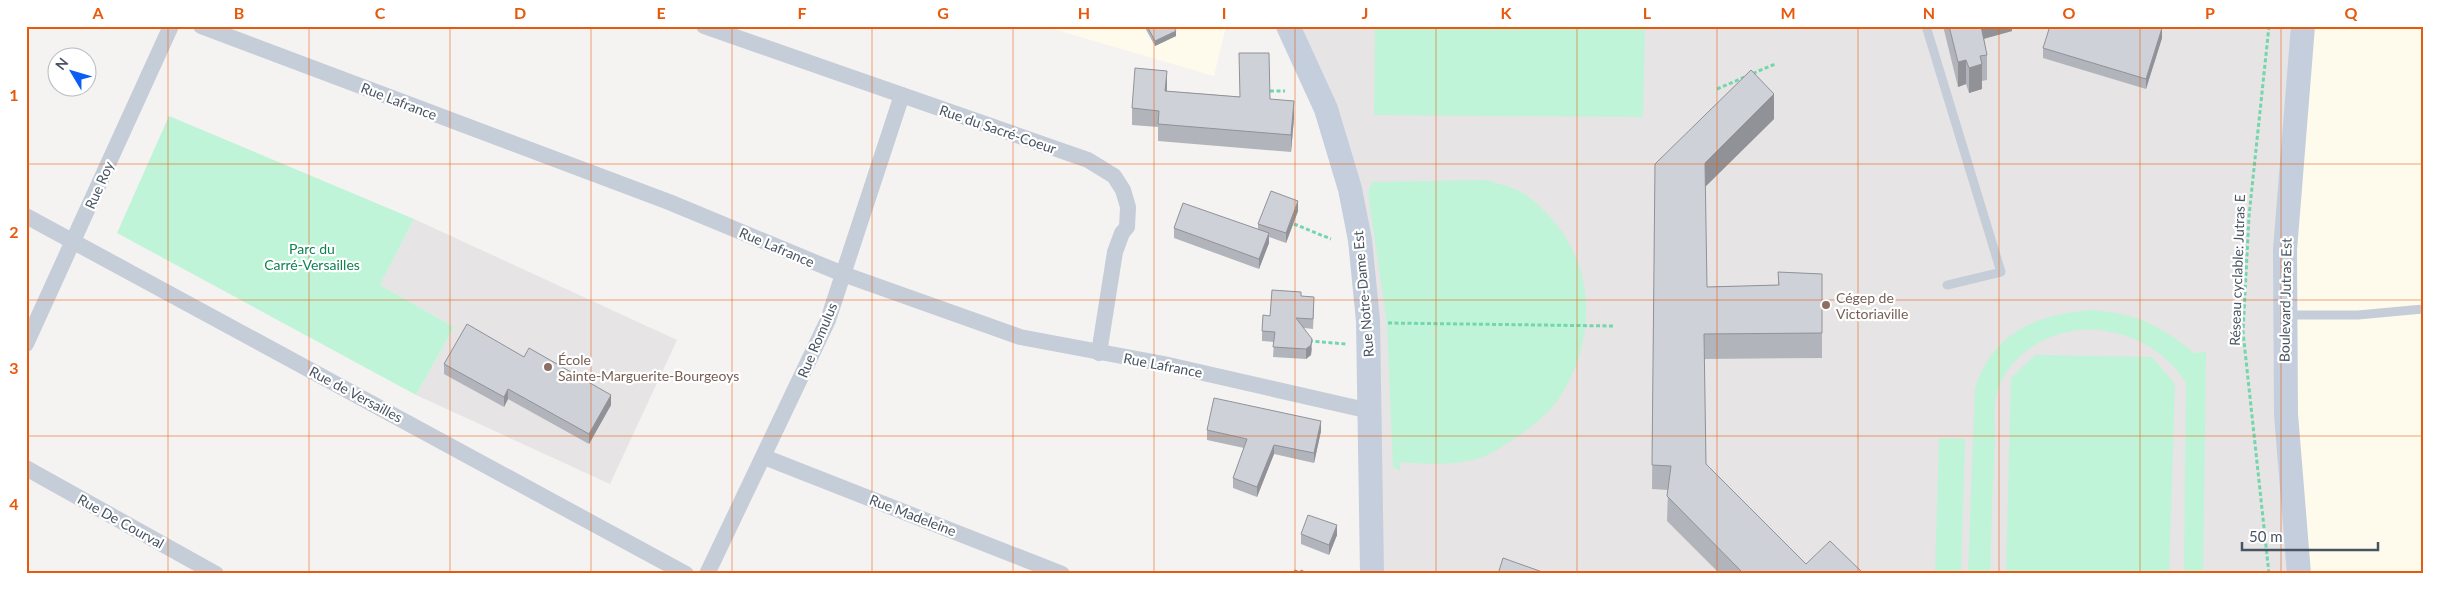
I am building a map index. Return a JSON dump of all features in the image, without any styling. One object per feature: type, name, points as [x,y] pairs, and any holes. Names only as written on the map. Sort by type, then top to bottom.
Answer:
[{"type":"street","name":"Rue Roy","points":[[26,344],[171,26]]},
{"type":"street","name":"Rue Lafrance","points":[[201,26],[669,202],[843,274],[1020,337],[1181,368],[1370,411]]},
{"type":"street","name":"Rue du Sacré-Coeur","points":[[704,26],[1088,160],[1114,176],[1123,190],[1128,207],[1127,227],[1115,252],[1099,353]]},
{"type":"street","name":"Rue Notre-Dame Est","points":[[1288,26],[1326,109],[1350,189],[1360,240],[1368,322],[1372,574]]},
{"type":"street","name":"Boulevard Jutras Est","points":[[2299,574],[2286,414],[2284,315],[2285,242],[2303,26]]},
{"type":"street","name":"Rue Romulus","points":[[707,574],[828,320],[902,95]]},
{"type":"street","name":"Rue de Versailles","points":[[26,216],[686,574]]},
{"type":"street","name":"Rue Madeleine","points":[[764,457],[1062,574]]},
{"type":"street","name":"Rue De Courval","points":[[26,468],[216,574]]},
{"type":"lane","points":[[1926,26],[2001,272],[1947,284]]},
{"type":"lane","points":[[2284,315],[2358,315],[2423,309]]},
{"type":"path","name":"Réseau cyclable: Jutras E","points":[[2269,26],[2249,216],[2243,332],[2269,574]]},
{"type":"path","points":[[1717,89],[1775,64]]},
{"type":"path","points":[[1270,91],[1285,91]]},
{"type":"path","points":[[1294,224],[1331,239]]},
{"type":"path","points":[[1368,322],[1614,326]]},
{"type":"path","points":[[1306,340],[1346,344]]},
{"type":"shaded area","points":[[1043,26],[1226,26],[1214,76]]},
{"type":"shaded area","name":"Cégep de Victoriaville","points":[[1288,26],[2303,26],[2285,250],[2301,574],[1372,574],[1350,191]]},
{"type":"shaded area","points":[[2303,26],[2423,26],[2423,574],[2301,574],[2286,414]]},
{"type":"shaded area","name":"École Sainte-Marguerite-Bourgeoys","points":[[414,219],[677,340],[610,484],[416,395],[454,327],[380,285]]},
{"type":"green space","points":[[1375,26],[1645,26],[1643,117],[1374,115]]},
{"type":"green space","name":"Parc du Carré-Versailles","points":[[169,116],[414,219],[380,285],[454,327],[416,395],[117,233]]},
{"type":"green space","points":[[1487,180],[1515,189],[1529,197],[1556,224],[1569,244],[1579,265],[1586,309],[1579,355],[1571,376],[1556,403],[1535,423],[1507,444],[1488,454],[1468,461],[1434,464],[1400,462],[1400,471],[1393,467],[1387,323],[1368,193],[1372,182]]},
{"type":"green space","points":[[2092,310],[2122,314],[2147,322],[2170,335],[2194,353],[2206,352],[2203,574],[2184,574],[2186,383],[2169,362],[2149,346],[2112,332],[2083,330],[2067,332],[2037,344],[2012,364],[2003,377],[1995,403],[1990,574],[1968,574],[1975,389],[1983,369],[1993,353],[2005,340],[2020,330],[2053,316]]},
{"type":"green space","points":[[2035,355],[2152,357],[2175,384],[2169,574],[2006,574],[2011,378]]},
{"type":"green space","points":[[1939,438],[1965,439],[1961,574],[1935,574]]},
{"type":"building","points":[[1147,26],[1173,26],[1176,31],[1155,41]]},
{"type":"building","points":[[1949,26],[1981,26],[1987,55],[1980,56],[1982,64],[1969,68],[1966,60],[1958,62]]},
{"type":"building","points":[[2050,26],[2157,26],[2162,28],[2146,79],[2043,48]]},
{"type":"building","points":[[1239,53],[1269,53],[1270,99],[1294,101],[1291,135],[1158,124],[1159,111],[1132,108],[1135,68],[1167,71],[1165,91],[1240,97]]},
{"type":"building","name":"Cégep de Victoriaville","points":[[1751,70],[1774,94],[1705,163],[1707,287],[1779,285],[1778,272],[1822,274],[1822,333],[1704,334],[1706,464],[1806,564],[1830,541],[1864,574],[1744,574],[1667,496],[1671,466],[1652,465],[1655,164]]},
{"type":"building","points":[[1271,191],[1298,201],[1286,233],[1258,224]]},
{"type":"building","points":[[1183,203],[1269,233],[1259,259],[1174,228]]},
{"type":"building","points":[[1272,290],[1301,292],[1301,296],[1314,297],[1313,319],[1296,318],[1312,339],[1311,345],[1306,349],[1273,347],[1275,332],[1262,331],[1263,315],[1270,316]]},
{"type":"building","name":"École Sainte-Marguerite-Bourgeoys","points":[[467,324],[524,357],[529,348],[611,395],[589,434],[508,389],[504,397],[444,364]]},
{"type":"building","points":[[1214,398],[1321,421],[1314,453],[1274,445],[1257,487],[1233,478],[1247,439],[1207,430]]},
{"type":"building","points":[[1308,515],[1337,525],[1329,545],[1301,534]]},
{"type":"building","points":[[1503,558],[1548,574],[1498,574]]},
{"type":"building","points":[[1295,570],[1300,572],[1301,570],[1310,574],[1293,574]]},
{"type":"place","name":"Cégep de Victoriaville","points":[[1826,305]]},
{"type":"place","name":"École Sainte-Marguerite-Bourgeoys","points":[[548,367]]}]
